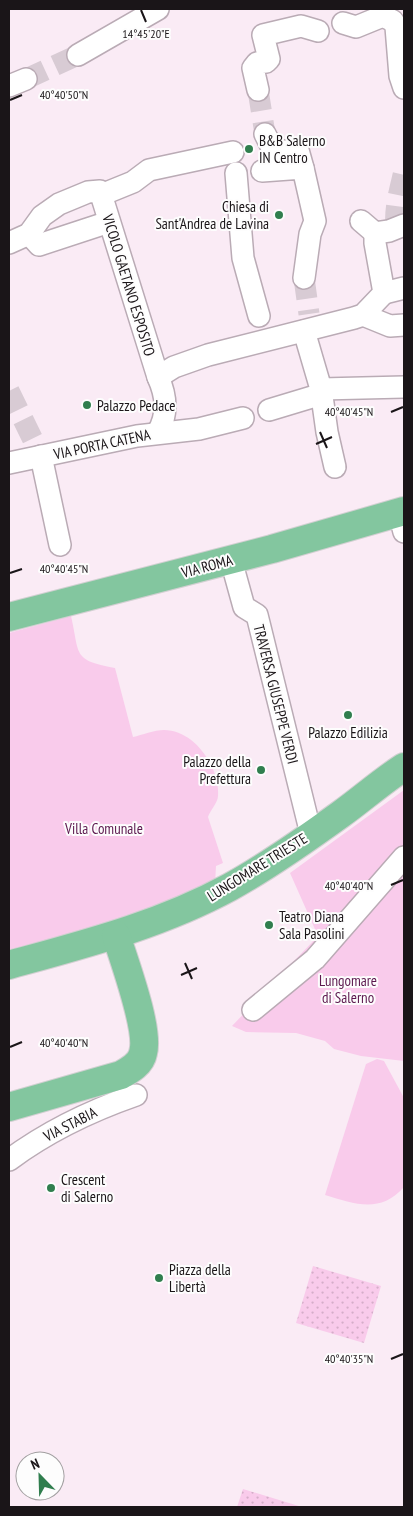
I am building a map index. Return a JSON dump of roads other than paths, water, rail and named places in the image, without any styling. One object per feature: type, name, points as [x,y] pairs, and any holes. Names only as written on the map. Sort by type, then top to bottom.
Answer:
[{"type":"main road","name":"VIA ROMA","points":[[9,617],[230,560],[403,519]]},
{"type":"main road","name":"LUNGOMARE TRIESTE","points":[[9,965],[116,935],[164,917],[231,886],[311,834],[404,767]]},
{"type":"main road","points":[[9,1108],[121,1075],[134,1067],[143,1056],[145,1044],[139,1016],[116,935]]},
{"type":"street","points":[[78,56],[158,9]]},
{"type":"street","points":[[343,23],[356,27],[383,16],[393,20],[396,27],[400,76],[404,88]]},
{"type":"street","points":[[258,90],[253,68],[257,63],[269,59],[263,35],[310,28]]},
{"type":"street","points":[[264,134],[274,152],[298,150],[315,221],[310,234],[304,278]]},
{"type":"street","points":[[9,243],[28,234],[42,216],[59,204],[88,192],[101,193],[132,182],[149,170],[233,152]]},
{"type":"street","points":[[262,171],[303,168]]},
{"type":"street","points":[[236,173],[243,258],[259,316]]},
{"type":"street","name":"VICOLO GAETANO ESPOSITO","points":[[101,193],[100,225],[125,275],[158,377]]},
{"type":"street","points":[[28,234],[39,245],[100,225]]},
{"type":"street","points":[[158,377],[174,367],[208,355],[308,325],[363,315],[394,290],[368,227],[389,231],[400,226]]},
{"type":"street","points":[[363,315],[390,326],[404,325]]},
{"type":"street","points":[[308,325],[335,467]]},
{"type":"street","name":"VIA PORTA CATENA","points":[[9,463],[158,432],[164,422],[166,403],[164,391],[158,377]]},
{"type":"street","points":[[269,410],[322,392],[404,387]]},
{"type":"street","points":[[158,432],[199,429],[243,418]]},
{"type":"street","points":[[41,456],[60,545]]},
{"type":"street","name":"TRAVERSA GIUSEPPE VERDI","points":[[230,560],[244,606],[257,615],[311,834]]},
{"type":"street","points":[[253,1010],[315,959],[404,857]]},
{"type":"street","name":"VIA STABIA","points":[[9,1160],[47,1134],[70,1122],[136,1095]]},
{"type":"tunnel","points":[[26,79],[78,55]]},
{"type":"tunnel","points":[[258,90],[265,134]]},
{"type":"tunnel","points":[[396,227],[397,206],[404,171]]},
{"type":"tunnel","points":[[304,278],[309,314]]},
{"type":"tunnel","points":[[9,391],[41,456]]},
{"type":"place","name":"B&B Salerno IN Centro","points":[[249,149]]},
{"type":"place","name":"Chiesa di Sant'Andrea de Lavina","points":[[279,215]]},
{"type":"place","name":"Palazzo Pedace","points":[[87,405]]},
{"type":"place","name":"Palazzo Edilizia","points":[[348,715]]},
{"type":"place","name":"Palazzo della Prefettura","points":[[261,770]]},
{"type":"place","name":"Teatro Diana Sala Pasolini","points":[[269,925]]},
{"type":"place","name":"Crescent di Salerno","points":[[51,1188]]},
{"type":"place","name":"Piazza della Libertà","points":[[159,1278]]},
{"type":"park label","name":"Villa Comunale","points":[[104,828]]},
{"type":"park label","name":"Lungomare di Salerno","points":[[348,988]]}]
